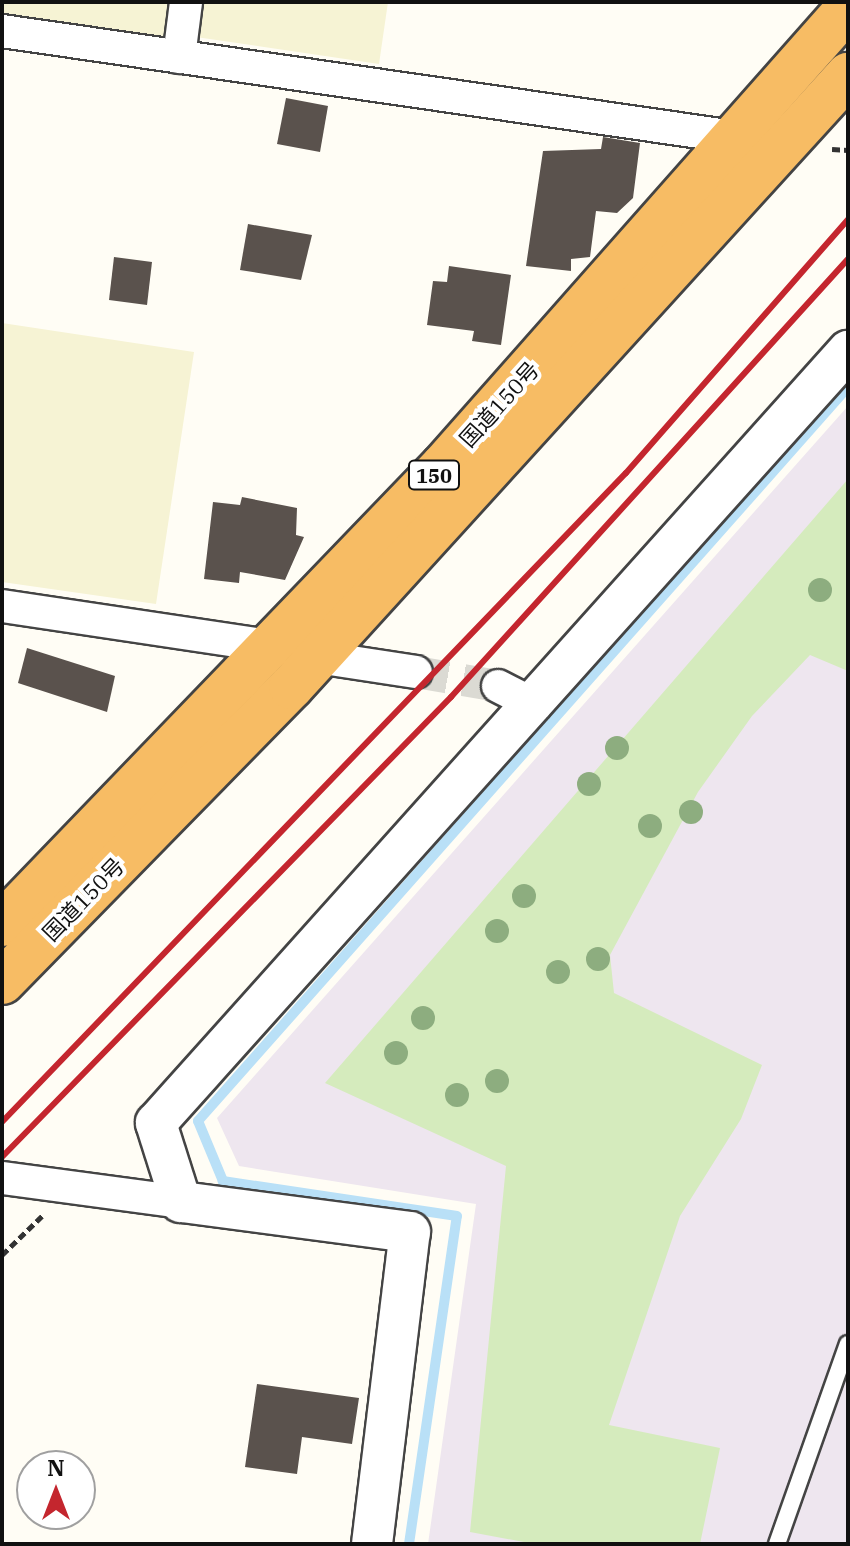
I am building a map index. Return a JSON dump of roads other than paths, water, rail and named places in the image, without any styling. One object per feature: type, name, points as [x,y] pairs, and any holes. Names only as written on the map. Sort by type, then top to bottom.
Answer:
[{"type":"highway","name":"国道150号","points":[[2,924],[443,466],[848,8]]},
{"type":"highway","name":"国道150号","points":[[2,982],[318,657],[848,75]]},
{"type":"street","points":[[179,57],[186,2]]},
{"type":"street","points":[[2,31],[734,137]]},
{"type":"street","points":[[181,1202],[156,1123],[535,705],[848,351]]},
{"type":"street","points":[[2,606],[269,646]]},
{"type":"street","points":[[318,657],[416,672]]},
{"type":"street","points":[[498,686],[535,705]]},
{"type":"street","points":[[2,1178],[410,1232],[372,1544]]},
{"type":"lane","points":[[777,1544],[848,1344]]},
{"type":"waterway","points":[[409,1544],[457,1216],[223,1181],[198,1121],[848,387]]},
{"type":"tunnel","points":[[416,672],[498,686]]},
{"type":"railway","points":[[2,1122],[626,473],[848,219]]},
{"type":"railway","points":[[2,1157],[451,697],[848,259]]}]
